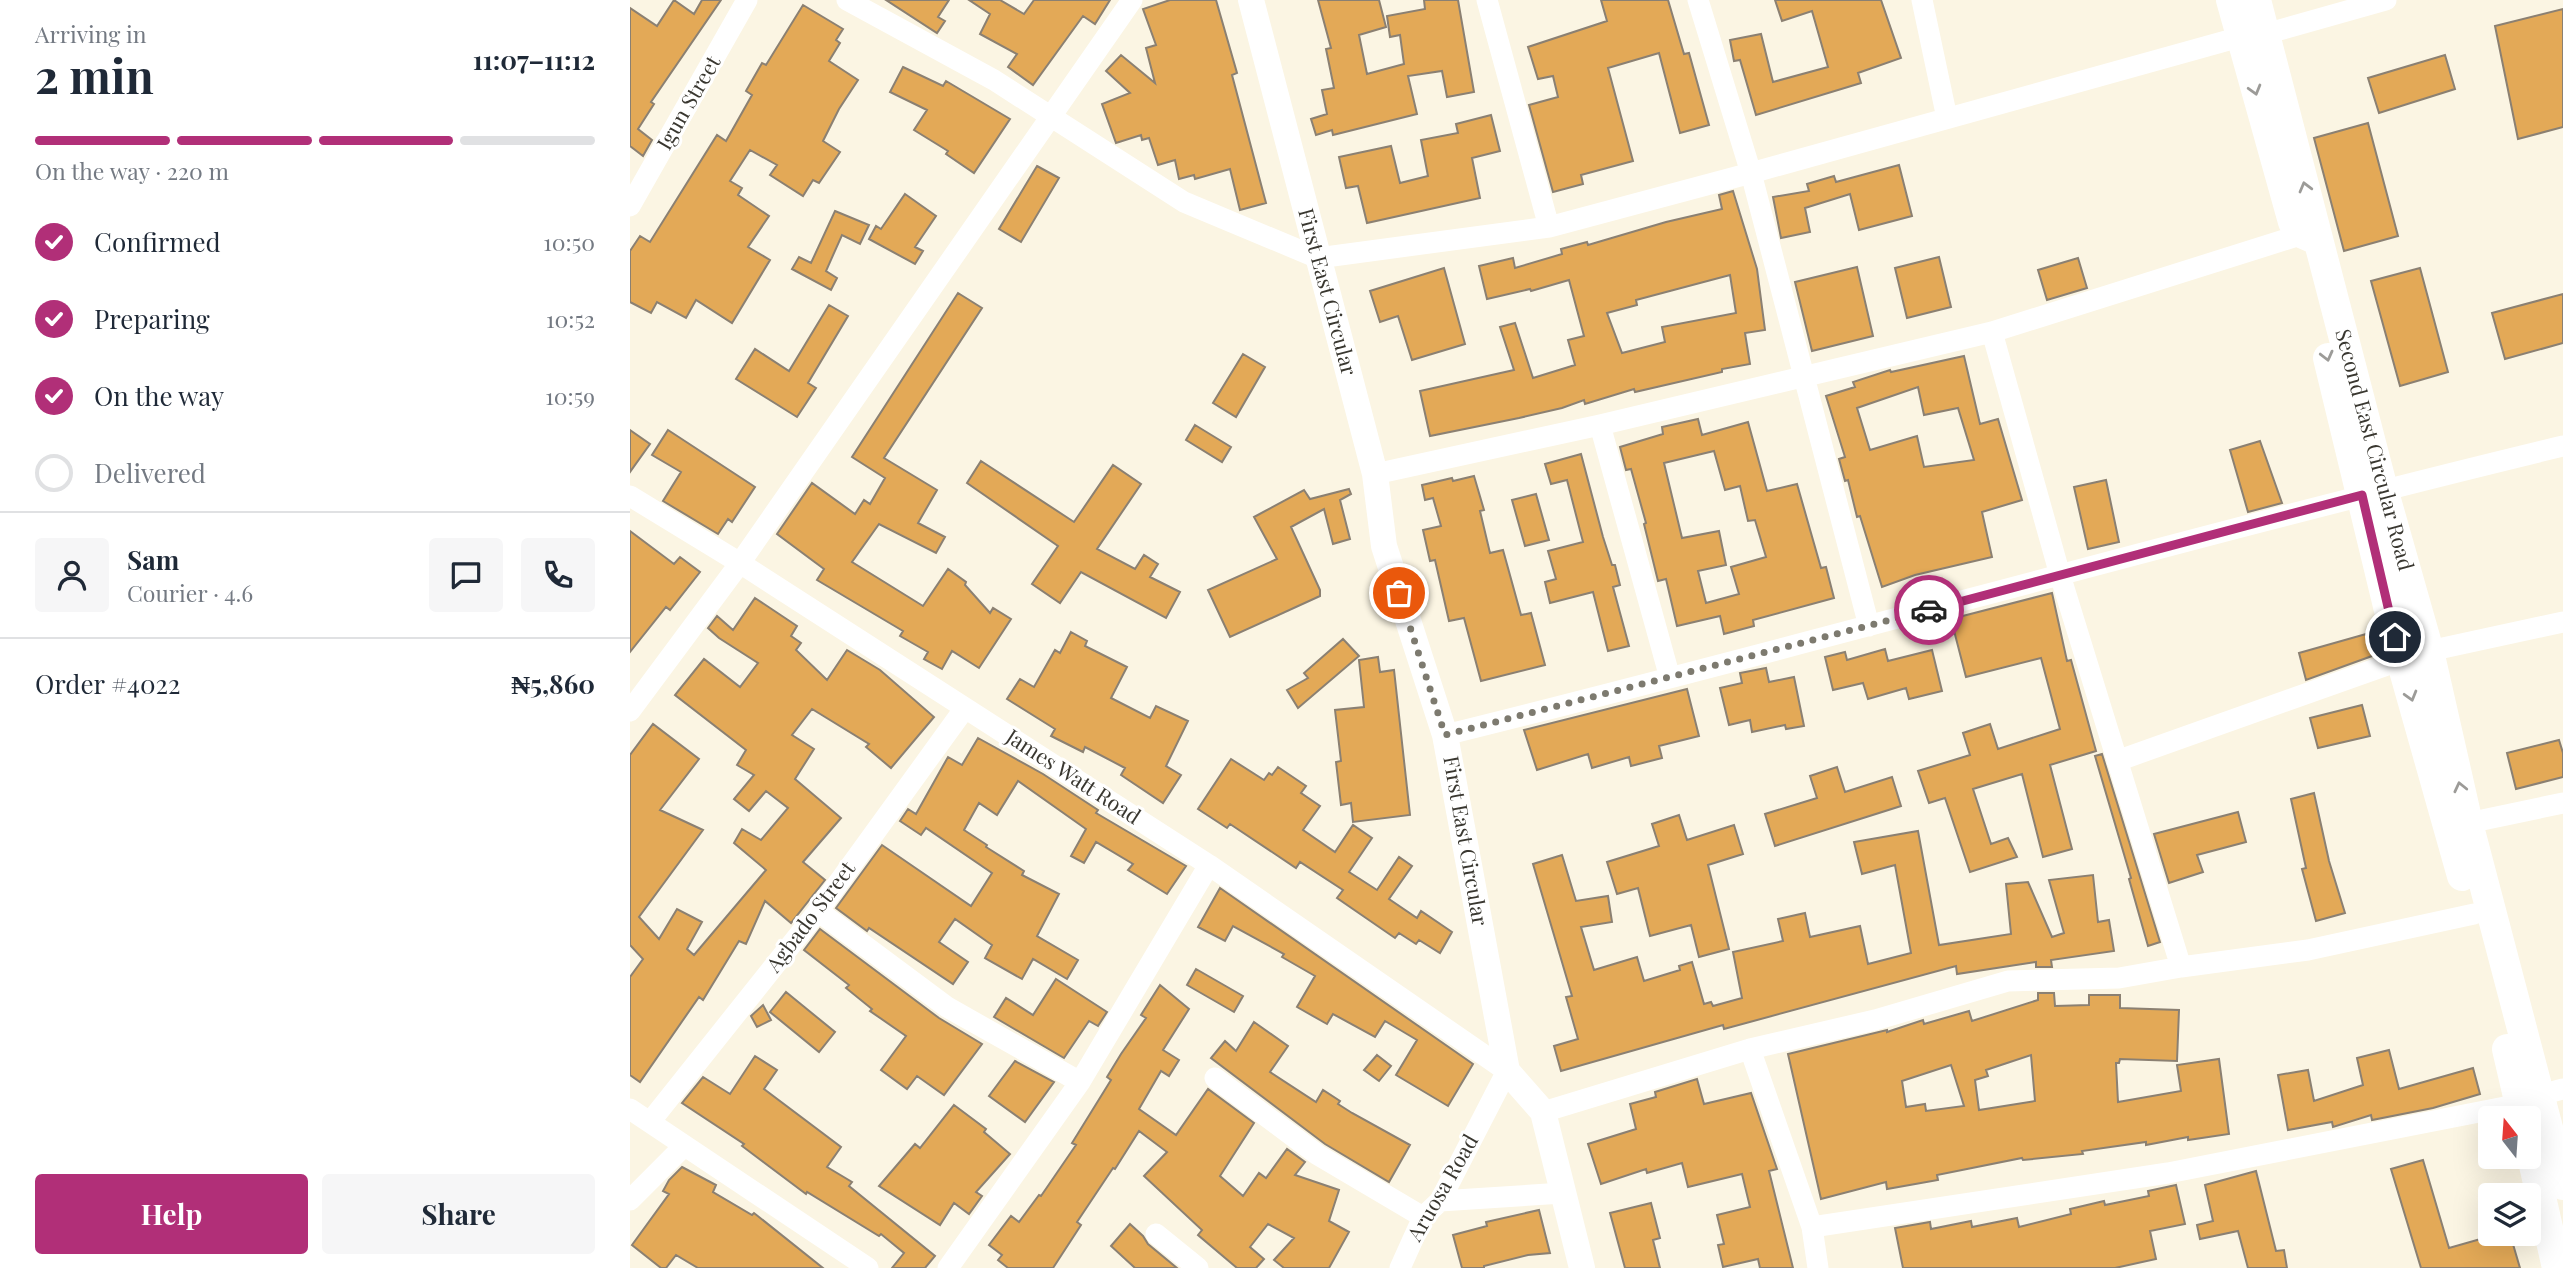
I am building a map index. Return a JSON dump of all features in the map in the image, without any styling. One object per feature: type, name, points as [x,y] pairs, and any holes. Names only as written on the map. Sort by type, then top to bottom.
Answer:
[{"type":"main road","name":"Second East Circular Road","points":[[2231,0],[2252,35],[2309,241],[2373,492],[2401,660],[2474,914],[2563,1185]]},
{"type":"main road","name":"Second East Circular Road","points":[[2252,35],[2256,0]]},
{"type":"main road","name":"Second East Circular Road","points":[[2373,492],[2429,650],[2468,823],[2537,1102]]},
{"type":"main road","points":[[2535,1169],[2557,1268]]},
{"type":"street","name":"Igun Street","points":[[630,206],[747,0]]},
{"type":"street","points":[[847,0],[994,80],[1184,202],[1318,258],[1549,227],[2386,0]]},
{"type":"street","points":[[630,711],[740,563],[1132,0]]},
{"type":"street","name":"First East Circular","points":[[1251,0],[1375,474],[1384,546],[1445,735],[1507,1071]]},
{"type":"street","points":[[1487,0],[1549,227]]},
{"type":"street","points":[[1698,0],[1751,173],[1869,626]]},
{"type":"street","points":[[1922,0],[1947,118]]},
{"type":"street","points":[[1375,474],[1600,425],[1992,332],[2309,241]]},
{"type":"street","points":[[1992,332],[2060,575],[2181,967]]},
{"type":"street","points":[[1600,425],[1670,678]]},
{"type":"street","points":[[1445,735],[2373,492],[2563,446]]},
{"type":"street","name":"James Watt Road","points":[[630,496],[740,563],[1209,865],[1507,1071]]},
{"type":"street","points":[[2429,650],[2563,621]]},
{"type":"street","points":[[2118,761],[2401,660]]},
{"type":"street","name":"Agbado Street","points":[[650,1122],[818,911],[965,708]]},
{"type":"street","points":[[2468,823],[2563,803]]},
{"type":"street","points":[[948,1268],[1080,1082],[1209,865]]},
{"type":"street","points":[[818,911],[947,1007],[1080,1082]]},
{"type":"street","points":[[1543,1112],[1750,1049],[1875,1020],[2008,981],[2119,978],[2308,950],[2474,914]]},
{"type":"street","points":[[1750,1049],[1812,1227],[1818,1268]]},
{"type":"street","points":[[1507,1071],[1543,1112],[1582,1268]]},
{"type":"street","name":"Aruosa Road","points":[[1400,1268],[1423,1217],[1440,1202],[1507,1071]]},
{"type":"street","points":[[1215,1078],[1318,1156],[1423,1217]]},
{"type":"street","points":[[1812,1227],[2168,1173],[2537,1102]]},
{"type":"street","points":[[630,1109],[868,1268]]},
{"type":"street","points":[[630,1200],[684,1146]]},
{"type":"street","points":[[1440,1202],[1563,1193]]},
{"type":"street","points":[[1156,1234],[1198,1268]]},
{"type":"building","points":[[674,0],[694,14],[702,0],[721,0],[651,102],[654,104],[638,129],[652,140],[643,156],[630,146],[630,8],[657,26]]},
{"type":"building","points":[[886,0],[949,0],[938,17],[945,21],[937,33]]},
{"type":"building","points":[[969,0],[1000,0],[1024,14],[1034,0],[1110,0],[1095,24],[1083,16],[1033,85],[1008,67],[1017,54],[980,34],[990,14]]},
{"type":"building","points":[[1170,0],[1216,0],[1237,73],[1232,75],[1266,203],[1240,210],[1230,169],[1195,179],[1194,175],[1179,179],[1175,160],[1158,165],[1149,138],[1142,140],[1141,135],[1116,143],[1102,104],[1130,93],[1106,71],[1121,55],[1155,83],[1146,48],[1156,45],[1143,9]]},
{"type":"building","points":[[1318,0],[1379,0],[1386,27],[1359,35],[1367,74],[1404,64],[1400,35],[1390,37],[1387,16],[1425,9],[1424,0],[1458,0],[1474,92],[1447,97],[1442,71],[1408,76],[1417,114],[1333,135],[1332,130],[1316,135],[1311,119],[1327,114],[1322,90],[1334,88],[1326,49],[1331,48]]},
{"type":"building","points":[[1601,0],[1668,0],[1684,54],[1689,53],[1709,125],[1680,133],[1659,53],[1608,68],[1633,161],[1581,175],[1583,184],[1553,192],[1529,105],[1558,97],[1553,76],[1538,79],[1528,47],[1607,21]]},
{"type":"building","points":[[1775,0],[1881,0],[1901,58],[1858,73],[1861,83],[1756,115],[1740,60],[1734,61],[1730,40],[1761,34],[1773,82],[1828,67],[1812,11],[1782,21]]},
{"type":"building","points":[[803,5],[843,29],[836,40],[840,43],[829,61],[858,80],[823,141],[840,152],[819,183],[813,180],[803,196],[770,175],[777,165],[750,150],[730,181],[742,188],[738,195],[769,216],[748,247],[770,260],[732,323],[696,300],[686,318],[657,302],[651,313],[630,302],[630,251],[640,236],[650,242],[717,135],[726,141],[752,95],[746,91],[762,63],[766,65]]},
{"type":"building","points":[[2563,9],[2563,127],[2518,139],[2495,26]]},
{"type":"building","points":[[2445,55],[2455,89],[2379,113],[2368,78]]},
{"type":"building","points":[[903,67],[943,86],[946,81],[1010,119],[974,173],[946,154],[948,151],[914,130],[927,110],[890,92]]},
{"type":"building","points":[[1491,115],[1500,151],[1472,158],[1480,198],[1367,223],[1358,186],[1346,188],[1339,157],[1391,146],[1400,183],[1428,176],[1421,140],[1458,133],[1456,124]]},
{"type":"building","points":[[2368,123],[2398,236],[2344,251],[2314,138]]},
{"type":"building","points":[[1899,165],[1912,216],[1859,230],[1850,194],[1805,208],[1810,232],[1781,238],[1773,197],[1809,191],[1807,184],[1834,176],[1836,182]]},
{"type":"building","points":[[1037,166],[1059,178],[1021,242],[999,229]]},
{"type":"building","points":[[1733,191],[1757,269],[1765,330],[1745,333],[1750,364],[1635,392],[1634,389],[1585,404],[1584,400],[1562,408],[1430,436],[1420,391],[1514,370],[1500,327],[1515,323],[1533,378],[1575,365],[1568,340],[1584,336],[1569,280],[1531,291],[1530,289],[1487,299],[1479,266],[1513,258],[1515,268],[1562,254],[1561,249],[1587,242],[1588,245],[1722,209],[1719,195]],"holes":[[[1730,275],[1736,313],[1662,327],[1665,342],[1622,353],[1607,313],[1637,305],[1636,300]]]},
{"type":"building","points":[[905,194],[936,216],[915,247],[923,251],[915,264],[869,239],[876,226],[881,229]]},
{"type":"building","points":[[835,211],[869,225],[860,244],[842,235],[826,271],[837,278],[831,290],[792,269],[799,257],[811,263]]},
{"type":"building","points":[[1939,257],[1951,307],[1907,318],[1895,268]]},
{"type":"building","points":[[2078,258],[2087,288],[2047,300],[2038,270]]},
{"type":"building","points":[[1857,267],[1873,336],[1812,351],[1795,282]]},
{"type":"building","points":[[1444,268],[1465,344],[1412,360],[1398,316],[1380,322],[1370,291]]},
{"type":"building","points":[[2420,268],[2448,372],[2400,386],[2371,281]]},
{"type":"building","points":[[958,293],[982,308],[884,458],[937,490],[918,523],[945,537],[936,553],[879,524],[852,562],[923,606],[948,569],[966,582],[965,585],[990,613],[993,608],[1011,619],[979,668],[952,651],[942,669],[924,659],[928,652],[900,636],[903,631],[817,580],[824,569],[777,534],[812,483],[855,514],[864,500],[870,504],[885,478],[852,457]]},
{"type":"building","points":[[2563,294],[2563,343],[2505,359],[2492,313]]},
{"type":"building","points":[[829,305],[848,316],[808,383],[816,388],[797,417],[736,379],[755,349],[789,371]]},
{"type":"building","points":[[1243,354],[1265,367],[1236,417],[1213,403]]},
{"type":"building","points":[[1964,356],[1980,424],[1998,419],[2022,500],[1982,512],[1992,557],[1915,575],[1882,587],[1860,516],[1857,517],[1848,480],[1845,481],[1839,459],[1845,457],[1826,396],[1855,387],[1853,382],[1890,370],[1891,372]],"holes":[[[1918,387],[1924,415],[1958,408],[1974,460],[1924,467],[1917,436],[1870,450],[1857,408]]]},
{"type":"building","points":[[1698,419],[1702,435],[1748,422],[1767,491],[1797,484],[1821,568],[1826,567],[1834,598],[1753,620],[1754,626],[1724,634],[1720,616],[1677,626],[1666,579],[1658,581],[1631,469],[1626,470],[1620,447],[1663,434],[1662,427]],"holes":[[[1714,451],[1725,490],[1740,486],[1748,521],[1755,520],[1766,557],[1731,567],[1739,594],[1706,603],[1698,571],[1726,565],[1719,531],[1682,538],[1664,463]]]},
{"type":"building","points":[[1195,425],[1231,447],[1222,462],[1186,440]]},
{"type":"building","points":[[630,430],[650,444],[630,472]]},
{"type":"building","points":[[668,430],[755,487],[732,522],[728,519],[718,534],[663,501],[681,472],[652,455]]},
{"type":"building","points":[[2260,441],[2282,503],[2248,512],[2230,450]]},
{"type":"building","points":[[1581,454],[1603,537],[1620,585],[1613,587],[1629,646],[1608,651],[1593,592],[1550,603],[1545,582],[1556,579],[1548,551],[1583,542],[1567,480],[1551,484],[1545,464]]},
{"type":"building","points":[[981,461],[1074,522],[1113,465],[1141,484],[1097,549],[1135,569],[1144,555],[1158,564],[1150,577],[1180,592],[1166,618],[1081,572],[1060,603],[1032,584],[1058,546],[967,483]]},
{"type":"building","points":[[1474,476],[1484,510],[1480,511],[1490,553],[1503,550],[1521,615],[1531,613],[1545,665],[1481,681],[1464,618],[1449,621],[1435,560],[1430,561],[1423,530],[1441,526],[1433,498],[1425,500],[1422,485]]},
{"type":"building","points":[[2106,480],[2119,542],[2088,549],[2074,487]]},
{"type":"building","points":[[1349,489],[1351,494],[1340,500],[1350,539],[1333,544],[1324,509],[1291,527],[1320,590],[1320,596],[1230,637],[1208,590],[1277,559],[1254,517],[1304,490],[1310,499]]},
{"type":"building","points":[[1536,494],[1549,540],[1525,546],[1512,500]]},
{"type":"building","points":[[630,531],[674,564],[680,557],[700,572],[670,610],[666,607],[630,652]]},
{"type":"building","points":[[2052,593],[2067,661],[2071,660],[2096,751],[2050,765],[2072,849],[2043,857],[2022,774],[1973,789],[1991,844],[2008,838],[2017,857],[1970,872],[1945,798],[1929,803],[1918,771],[1970,755],[1963,733],[1990,724],[1998,749],[2060,729],[2041,658],[1966,677],[1951,619]]},
{"type":"building","points":[[755,598],[797,626],[791,636],[801,643],[796,650],[827,680],[847,650],[880,670],[934,717],[891,768],[866,747],[869,744],[812,709],[792,735],[814,749],[795,779],[841,818],[803,862],[825,880],[791,923],[765,901],[746,944],[739,941],[703,1000],[699,997],[640,1082],[630,1075],[630,977],[643,959],[630,945],[630,755],[653,724],[699,759],[660,810],[703,830],[639,917],[659,939],[677,909],[702,922],[687,949],[694,955],[766,870],[734,843],[742,829],[761,840],[788,808],[766,791],[749,811],[734,799],[754,775],[737,765],[746,750],[675,695],[704,659],[740,687],[758,663],[708,628],[717,616],[733,630]]},
{"type":"building","points":[[1071,632],[1087,641],[1085,646],[1127,667],[1111,698],[1150,718],[1156,706],[1188,721],[1166,766],[1181,775],[1163,803],[1121,775],[1125,768],[1085,747],[1083,752],[1051,736],[1055,729],[1007,699],[1020,679],[1034,687],[1055,650],[1060,653]]},
{"type":"building","points":[[2366,634],[2372,656],[2306,680],[2299,653]]},
{"type":"building","points":[[1343,639],[1359,656],[1298,708],[1287,690],[1308,678],[1304,673]]},
{"type":"building","points":[[1885,649],[1888,661],[1932,650],[1942,691],[1909,699],[1906,688],[1868,699],[1863,683],[1833,690],[1825,657],[1845,652],[1847,660]]},
{"type":"building","points":[[1378,657],[1380,672],[1394,670],[1410,815],[1353,822],[1351,803],[1341,805],[1336,762],[1341,761],[1335,710],[1364,707],[1359,660]]},
{"type":"building","points":[[1766,668],[1769,682],[1794,677],[1804,726],[1786,729],[1785,725],[1752,732],[1750,720],[1729,725],[1720,688],[1742,683],[1740,673]]},
{"type":"building","points":[[1687,689],[1699,736],[1659,746],[1662,758],[1631,766],[1629,757],[1592,768],[1588,754],[1537,770],[1524,730]]},
{"type":"building","points":[[2362,705],[2370,736],[2318,748],[2310,718]]},
{"type":"building","points":[[978,738],[1043,774],[1098,810],[1096,813],[1186,866],[1167,894],[1128,870],[1133,864],[1096,842],[1084,863],[1071,856],[1086,829],[1018,781],[997,815],[979,803],[964,830],[1024,871],[1022,875],[1059,894],[1037,936],[1078,960],[1067,979],[1033,959],[1022,979],[985,958],[992,945],[955,919],[939,942],[968,962],[953,984],[869,928],[867,931],[836,908],[882,845],[971,906],[992,873],[926,828],[921,835],[900,821],[908,809],[916,814],[948,757],[962,765]]},
{"type":"building","points":[[2559,740],[2563,753],[2563,777],[2516,789],[2507,753]]},
{"type":"building","points":[[2102,754],[2160,942],[2148,946],[2095,756]]},
{"type":"building","points":[[1231,759],[1264,780],[1278,767],[1306,786],[1301,793],[1320,806],[1303,830],[1335,852],[1353,825],[1372,838],[1349,872],[1377,890],[1399,857],[1412,866],[1389,899],[1417,918],[1421,911],[1452,932],[1440,953],[1419,940],[1416,944],[1399,933],[1395,938],[1337,898],[1343,890],[1300,862],[1296,868],[1230,824],[1227,828],[1198,809]]},
{"type":"building","points":[[1837,767],[1845,792],[1892,777],[1901,806],[1775,846],[1765,814],[1817,798],[1810,776]]},
{"type":"building","points":[[2314,793],[2329,861],[2345,913],[2316,921],[2302,869],[2306,868],[2291,799]]},
{"type":"building","points":[[2238,812],[2246,842],[2197,855],[2203,872],[2169,883],[2154,834]]},
{"type":"building","points":[[1679,815],[1687,840],[1734,825],[1743,854],[1708,865],[1729,949],[1699,957],[1691,925],[1650,936],[1638,888],[1617,894],[1607,862],[1659,846],[1652,824]]},
{"type":"building","points":[[1918,831],[1939,945],[2011,934],[2006,884],[2028,882],[2052,937],[2064,933],[2049,880],[2093,875],[2098,922],[2109,920],[2114,951],[2051,960],[2052,967],[2036,967],[2036,962],[1957,974],[1956,966],[1724,1029],[1723,1025],[1561,1071],[1554,1046],[1578,1039],[1566,997],[1572,996],[1533,864],[1562,855],[1576,901],[1608,896],[1612,922],[1581,927],[1594,970],[1637,957],[1644,981],[1680,970],[1679,966],[1692,962],[1704,1004],[1711,1002],[1713,1006],[1742,998],[1733,952],[1783,941],[1778,919],[1805,913],[1810,937],[1860,926],[1868,964],[1911,953],[1895,865],[1862,874],[1854,842]]},
{"type":"building","points":[[1220,888],[1473,1064],[1448,1106],[1396,1075],[1417,1040],[1385,1021],[1375,1037],[1333,1014],[1327,1024],[1297,1007],[1315,976],[1282,957],[1284,954],[1233,926],[1225,941],[1198,927]]},
{"type":"building","points":[[820,929],[939,1018],[982,1044],[944,1095],[917,1076],[907,1089],[881,1070],[906,1036],[870,1011],[872,1009],[846,988],[849,985],[804,950]]},
{"type":"building","points":[[1196,969],[1243,996],[1234,1012],[1187,985]]},
{"type":"building","points":[[1056,979],[1107,1012],[1098,1026],[1089,1021],[1064,1058],[994,1017],[1006,998],[1033,1015]]},
{"type":"building","points":[[1160,985],[1189,1009],[1163,1050],[1179,1060],[1169,1076],[1161,1071],[1139,1109],[1176,1135],[1208,1089],[1254,1123],[1220,1176],[1243,1196],[1259,1173],[1266,1178],[1287,1149],[1305,1162],[1295,1175],[1339,1190],[1329,1221],[1349,1232],[1329,1268],[1284,1268],[1274,1260],[1294,1238],[1268,1224],[1250,1247],[1264,1259],[1256,1268],[1237,1268],[1198,1235],[1202,1230],[1144,1176],[1167,1152],[1139,1131],[1077,1222],[1081,1225],[1053,1268],[1008,1268],[998,1260],[1002,1255],[989,1245],[1011,1216],[1019,1222],[1039,1195],[1041,1196],[1076,1145],[1072,1143],[1111,1080],[1107,1077],[1146,1018],[1141,1015]]},
{"type":"building","points":[[786,992],[835,1032],[819,1052],[770,1012]]},
{"type":"building","points":[[2038,993],[2054,993],[2055,1006],[2089,1005],[2089,995],[2120,995],[2120,1008],[2179,1010],[2177,1061],[2120,1059],[2119,1063],[2116,1063],[2118,1102],[2181,1091],[2177,1065],[2219,1059],[2229,1134],[2188,1140],[2188,1137],[2146,1145],[2146,1142],[2082,1151],[2083,1154],[2022,1158],[1937,1175],[1938,1180],[1887,1189],[1886,1182],[1821,1199],[1788,1054],[1887,1032],[1923,1020],[1924,1024],[1969,1011],[1972,1021],[2038,1000]],"holes":[[[2031,1055],[2035,1101],[1979,1110],[1975,1080],[1988,1076],[1986,1070]],[[1951,1065],[1964,1106],[1926,1111],[1925,1104],[1906,1107],[1902,1081]]]},
{"type":"building","points":[[763,1005],[771,1020],[757,1027],[751,1016]]},
{"type":"building","points":[[1254,1022],[1288,1046],[1270,1072],[1316,1102],[1323,1090],[1352,1113],[1410,1145],[1389,1182],[1325,1144],[1211,1058],[1225,1041],[1236,1051]]},
{"type":"building","points":[[2389,1050],[2399,1089],[2473,1068],[2480,1094],[2433,1108],[2372,1120],[2371,1115],[2333,1127],[2332,1122],[2288,1130],[2278,1075],[2308,1070],[2314,1101],[2363,1085],[2357,1058]]},
{"type":"building","points":[[1377,1055],[1391,1066],[1379,1081],[1364,1070]]},
{"type":"building","points":[[755,1056],[777,1070],[764,1089],[841,1147],[827,1167],[852,1182],[849,1186],[935,1256],[925,1268],[892,1268],[904,1253],[881,1234],[879,1236],[807,1192],[806,1194],[742,1146],[744,1144],[682,1103],[703,1077],[730,1094]]},
{"type":"building","points":[[1015,1061],[1054,1082],[1025,1122],[989,1096]]},
{"type":"building","points":[[1697,1079],[1704,1104],[1751,1093],[1777,1169],[1769,1171],[1793,1268],[1760,1268],[1758,1259],[1723,1267],[1718,1245],[1724,1244],[1717,1215],[1750,1207],[1742,1174],[1688,1187],[1682,1163],[1647,1173],[1646,1169],[1601,1184],[1588,1144],[1636,1129],[1630,1104],[1656,1097],[1655,1092]]},
{"type":"building","points":[[954,1105],[986,1129],[984,1132],[1010,1154],[976,1192],[982,1196],[969,1214],[954,1203],[940,1225],[879,1186],[915,1144],[920,1148]]},
{"type":"building","points":[[2423,1160],[2449,1248],[2478,1240],[2478,1246],[2514,1246],[2520,1268],[2421,1268],[2391,1169]]},
{"type":"building","points":[[682,1167],[716,1185],[713,1192],[752,1215],[754,1213],[823,1268],[698,1268],[676,1255],[666,1268],[661,1268],[632,1245],[669,1194],[663,1191],[669,1180]]},
{"type":"building","points":[[2256,1171],[2276,1251],[2284,1250],[2287,1268],[2248,1268],[2238,1231],[2200,1239],[2197,1225],[2213,1221],[2205,1185]]},
{"type":"building","points":[[2176,1185],[2185,1224],[2150,1231],[2156,1259],[2115,1268],[1903,1268],[1895,1228],[1930,1222],[1931,1229],[1971,1221],[1972,1227],[2017,1218],[2019,1227],[2071,1214],[2070,1209],[2104,1201],[2105,1205],[2149,1196],[2148,1191]]},
{"type":"building","points":[[1651,1203],[1660,1238],[1653,1240],[1660,1268],[1625,1268],[1610,1213]]},
{"type":"building","points":[[1539,1210],[1550,1253],[1528,1255],[1484,1268],[1462,1268],[1453,1235],[1487,1226],[1486,1222]]},
{"type":"building","points":[[1130,1224],[1148,1244],[1177,1268],[1135,1268],[1111,1246]]},
{"type":"way so far","points":[[1399,593],[1445,735],[1929,610]]},
{"type":"route","points":[[1929,610],[2362,495],[2395,637]]}]
